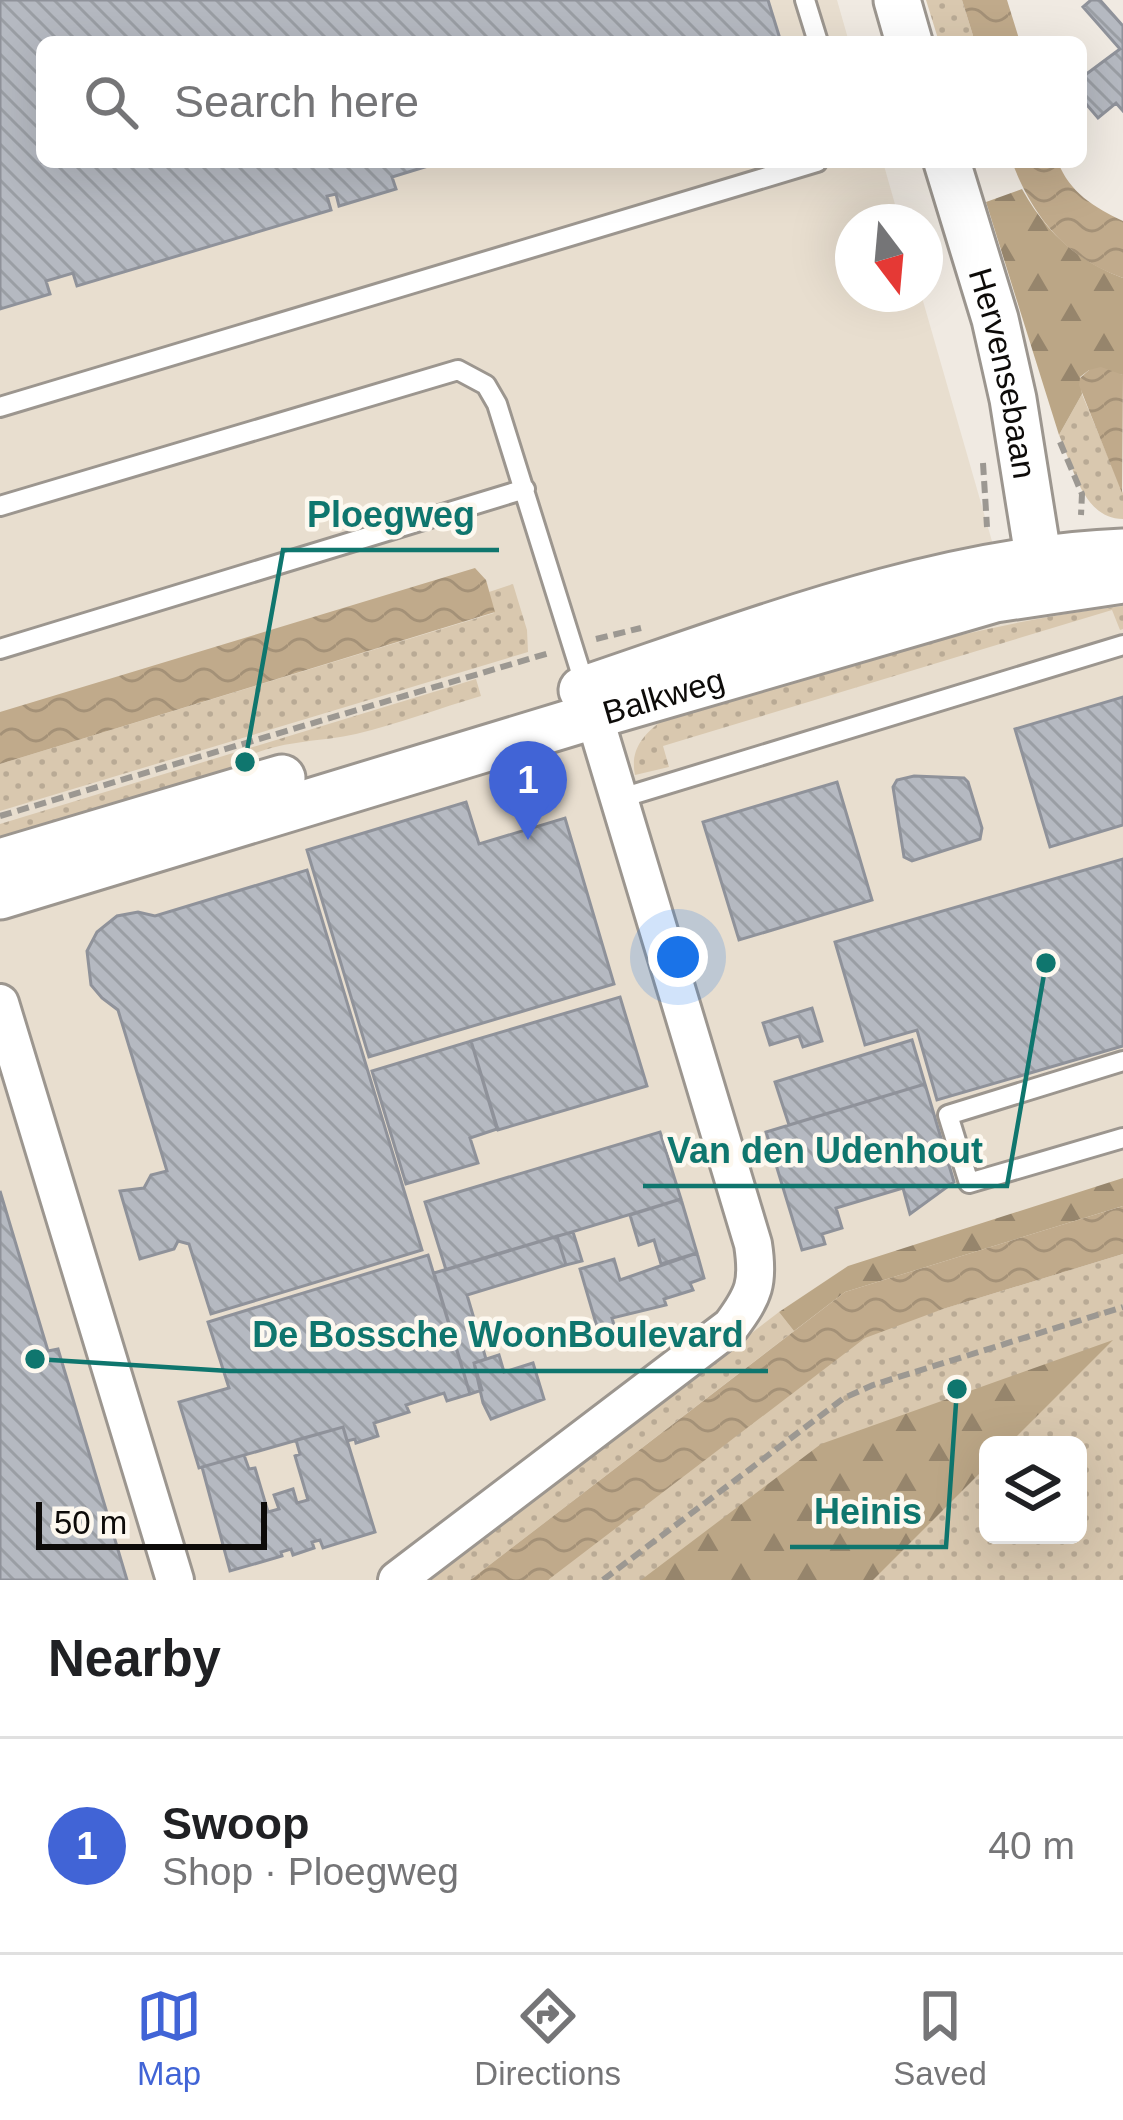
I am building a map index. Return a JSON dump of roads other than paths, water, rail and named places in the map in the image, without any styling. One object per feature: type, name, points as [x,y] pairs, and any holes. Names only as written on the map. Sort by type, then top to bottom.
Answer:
[{"type":"street","points":[[897,0],[907,36]]},
{"type":"street","name":"Hervensebaan","points":[[948,168],[995,319],[1041,574]]},
{"type":"street","name":"Balkweg","points":[[0,862],[590,702],[995,599],[1041,574],[1123,552]]},
{"type":"street","name":"Balkweg","points":[[1041,574],[1123,580]]},
{"type":"street","points":[[397,1580],[731,1326],[750,1301],[758,1276],[753,1244],[590,702]]},
{"type":"street","name":"Balkweg","points":[[0,896],[590,702]]},
{"type":"street","points":[[0,1003],[175,1580]]},
{"type":"lane","points":[[805,0],[816,36]]},
{"type":"lane","points":[[0,407],[797,168]]},
{"type":"lane","points":[[0,506],[458,370],[486,385],[497,404],[590,702]]},
{"type":"lane","points":[[0,649],[525,489]]},
{"type":"lane","points":[[618,799],[1123,645]]},
{"type":"lane","points":[[1123,1061],[948,1115],[969,1184],[1123,1138]]},
{"type":"water","points":[[962,0],[1007,0],[1018,36],[973,36]]},
{"type":"water","points":[[1015,168],[1061,168],[1084,198],[1123,221],[1123,278],[1068,247],[1030,201]]},
{"type":"water","points":[[1101,367],[1123,375],[1122,493],[1079,385],[1089,370]]},
{"type":"water","points":[[475,568],[486,580],[495,612],[0,764],[0,712]]},
{"type":"water","points":[[1123,1206],[1123,1254],[865,1338],[548,1580],[470,1580],[845,1292]]},
{"type":"place","name":"Ploegweg","points":[[245,762]]},
{"type":"place","name":"Swoop","points":[[528,840]]},
{"type":"place","name":"Van den Udenhout","points":[[1046,963]]},
{"type":"place","name":"De Bossche WoonBoulevard","points":[[35,1359]]},
{"type":"place","name":"Heinis","points":[[957,1389]]}]
